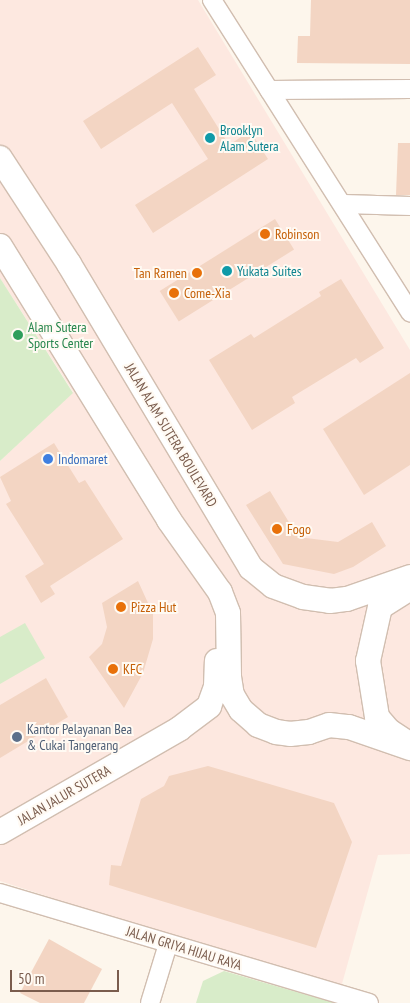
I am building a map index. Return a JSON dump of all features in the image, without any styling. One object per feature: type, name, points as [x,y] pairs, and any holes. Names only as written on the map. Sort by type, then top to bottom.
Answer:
[{"type":"main road","name":"JALAN ALAM SUTERA BOULEVARD","points":[[0,158],[69,264],[252,568],[273,586],[303,597],[330,601],[347,599],[410,577]]},
{"type":"main road","points":[[0,246],[169,520],[220,592],[228,613]]},
{"type":"main road","points":[[410,588],[380,608],[368,661],[376,717],[389,730],[410,744]]},
{"type":"main road","name":"JALAN JALUR SUTERA","points":[[228,613],[232,695],[241,710],[258,725]]},
{"type":"main road","name":"JALAN JALUR SUTERA","points":[[0,832],[180,729],[209,706],[214,698],[220,644],[228,613]]},
{"type":"main road","name":"JALAN JALUR SUTERA","points":[[180,729],[230,717],[290,734],[309,732],[329,725],[349,727],[410,748]]},
{"type":"street","points":[[212,0],[268,90],[344,204],[410,312]]},
{"type":"street","points":[[268,90],[410,89]]},
{"type":"street","points":[[344,204],[410,206]]},
{"type":"street","name":"JALAN GRIYA HIJAU RAYA","points":[[0,892],[369,1003]]},
{"type":"street","points":[[150,1003],[168,944]]},
{"type":"shaded area","points":[[0,0],[198,0],[410,350],[410,854],[378,855],[340,991],[0,881],[0,461],[73,392],[0,278]]},
{"type":"green space","name":"Alam Sutera Sports Center","points":[[0,278],[73,393],[0,461]]},
{"type":"green space","points":[[25,623],[45,658],[0,684],[0,637]]},
{"type":"green space","points":[[224,971],[335,1003],[196,1003],[203,981]]},
{"type":"building","points":[[311,0],[410,0],[410,64],[297,63],[298,36],[310,36]]},
{"type":"building","name":"Brooklyn Alam Sutera","points":[[198,47],[216,75],[194,89],[229,145],[250,131],[268,159],[153,233],[135,205],[208,159],[172,103],[101,149],[83,121]]},
{"type":"building","points":[[398,143],[410,143],[410,195],[396,195]]},
{"type":"building","name":"Yukata Suites","points":[[275,219],[294,250],[179,322],[160,291]]},
{"type":"building","points":[[341,279],[384,348],[360,363],[356,358],[292,397],[295,403],[252,430],[209,360],[251,334],[254,338],[321,296],[319,292]]},
{"type":"building","points":[[410,373],[410,465],[364,495],[323,429]]},
{"type":"building","points":[[54,443],[79,483],[85,480],[123,539],[50,586],[55,594],[41,603],[25,576],[44,564],[6,504],[11,501],[0,477]]},
{"type":"building","name":"Fogo","points":[[270,491],[298,537],[338,542],[372,522],[386,546],[353,567],[334,574],[283,564],[246,505]]},
{"type":"building","points":[[138,581],[153,614],[153,639],[143,673],[124,708],[89,657],[102,644],[107,627],[102,603]]},
{"type":"building","name":"Kantor Pelayanan Bea & Cukai Tangerang","points":[[46,678],[68,717],[0,758],[0,705]]},
{"type":"building","points":[[208,766],[334,803],[352,842],[316,948],[109,885],[111,865],[121,866],[141,799],[164,786],[169,776]]},
{"type":"building","points":[[49,939],[102,969],[84,1003],[40,1003],[20,993]]},
{"type":"place","name":"Brooklyn Alam Sutera","points":[[210,138]]},
{"type":"place","name":"Robinson","points":[[265,234]]},
{"type":"place","name":"Yukata Suites","points":[[227,271]]},
{"type":"place","name":"Tan Ramen","points":[[197,273]]},
{"type":"place","name":"Come-Xia","points":[[174,293]]},
{"type":"place","name":"Alam Sutera Sports Center","points":[[18,335]]},
{"type":"place","name":"Indomaret","points":[[48,459]]},
{"type":"place","name":"Fogo","points":[[277,529]]},
{"type":"place","name":"Pizza Hut","points":[[121,607]]},
{"type":"place","name":"KFC","points":[[113,669]]},
{"type":"place","name":"Kantor Pelayanan Bea & Cukai Tangerang","points":[[17,737]]}]
